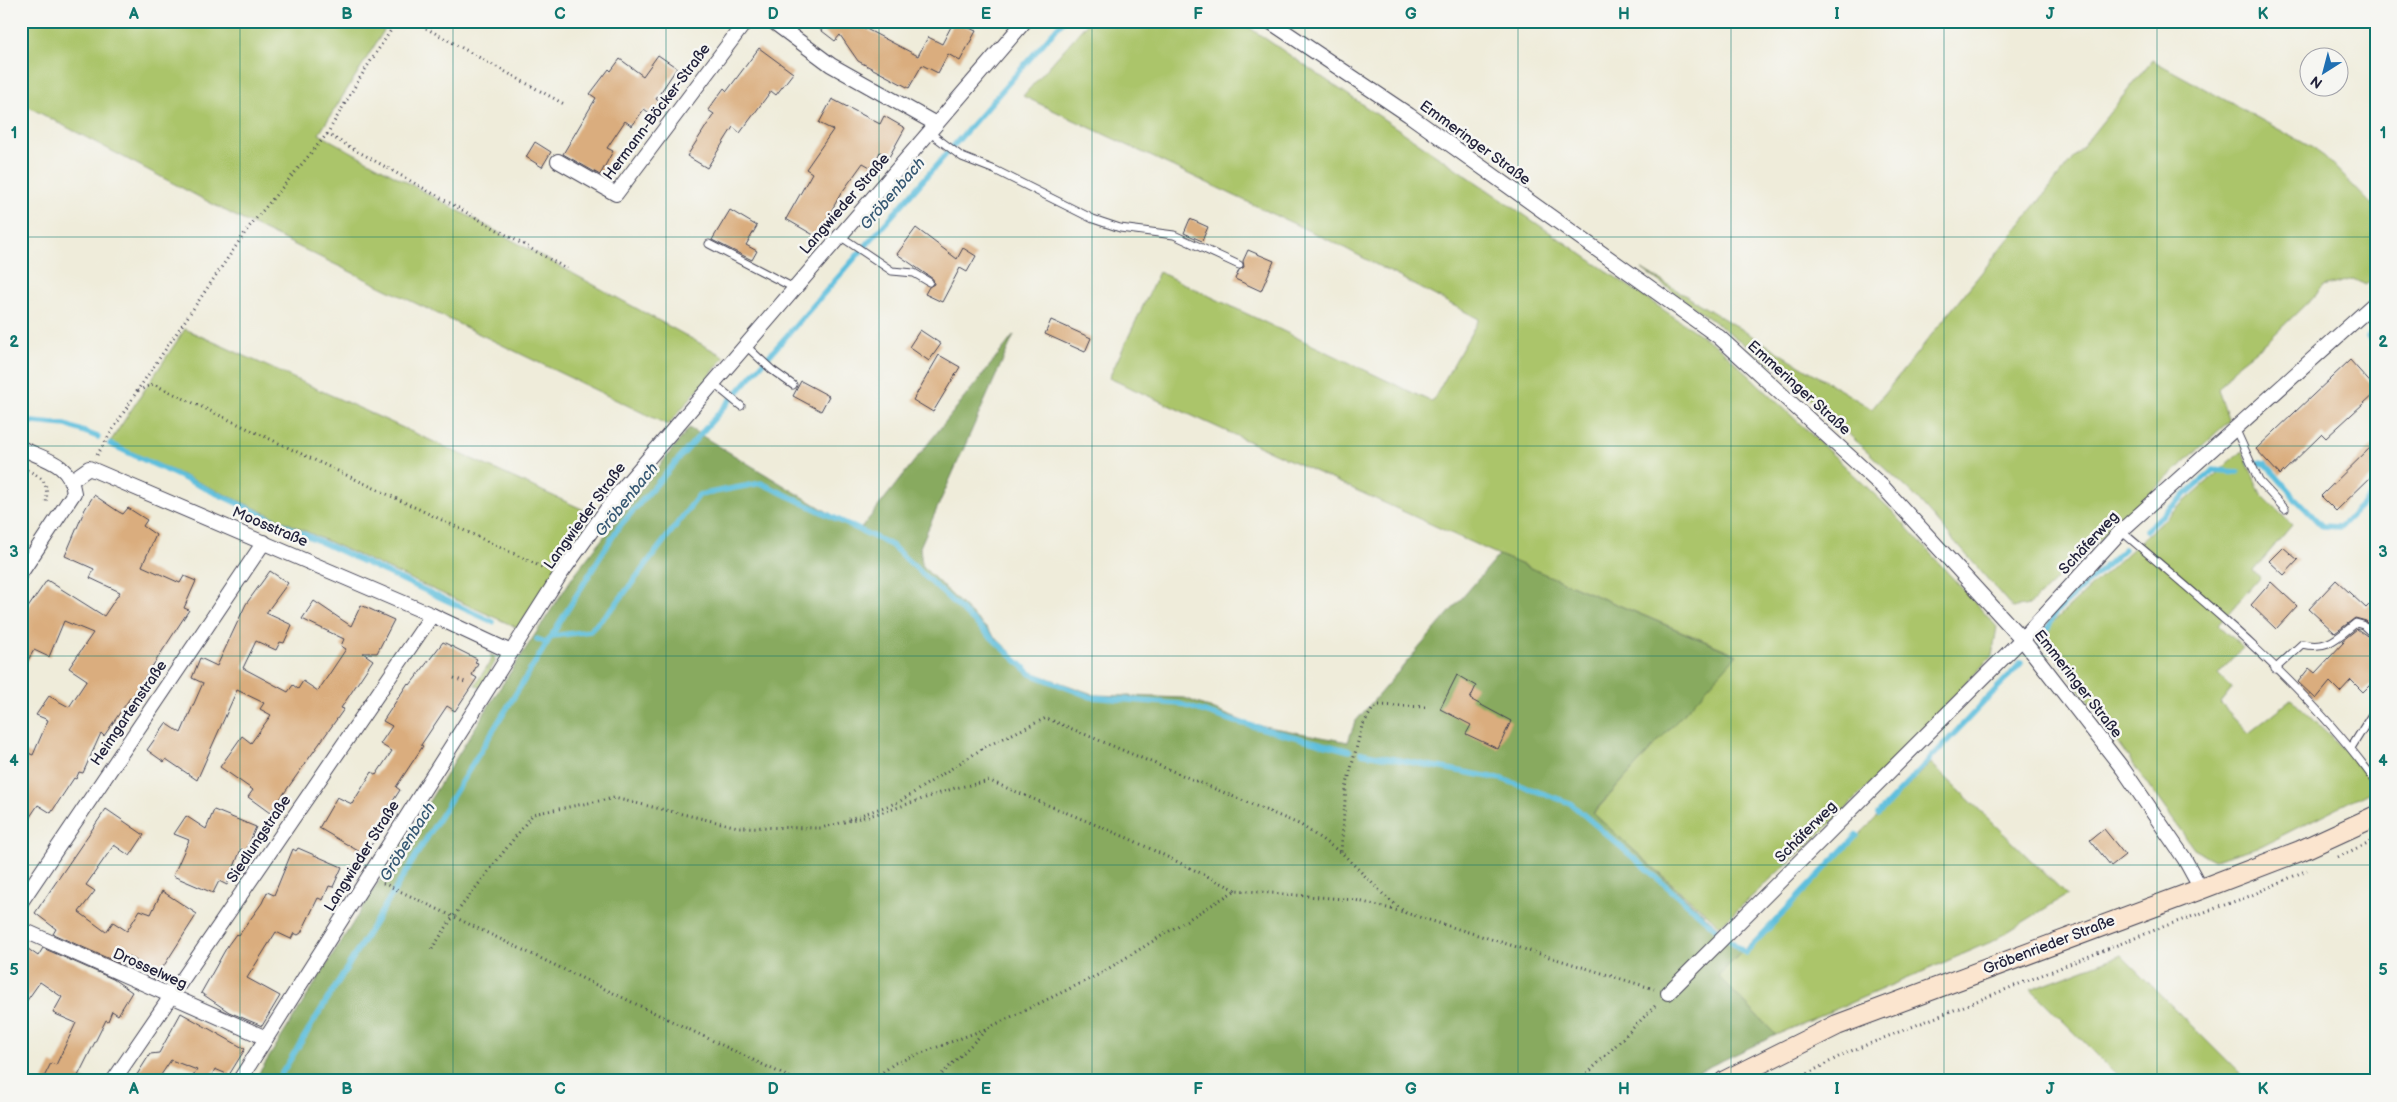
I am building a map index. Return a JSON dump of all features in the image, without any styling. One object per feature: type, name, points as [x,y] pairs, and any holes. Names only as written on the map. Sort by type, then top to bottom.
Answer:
[{"type":"street","name":"Hermann-Böcker-Straße","points":[[558,161],[616,194],[746,21]]},
{"type":"street","points":[[772,21],[831,65],[932,128]]},
{"type":"street","name":"Langwieder Straße","points":[[239,1081],[560,576],[617,495],[717,386],[745,345],[1025,21]]},
{"type":"street","name":"Emmeringer Straße","points":[[1269,21],[1409,115],[1718,337],[1883,487],[2022,639],[2123,769],[2184,858],[2201,889]]},
{"type":"street","name":"Schäferweg","points":[[1668,993],[2022,639],[2121,531],[2376,302]]},
{"type":"street","points":[[21,448],[67,471],[72,480],[74,493],[21,573]]},
{"type":"street","points":[[72,480],[89,468]]},
{"type":"street","name":"Moosstraße","points":[[89,468],[432,615],[511,652]]},
{"type":"street","name":"Heimgartenstraße","points":[[21,902],[264,542]]},
{"type":"street","name":"Siedlungstraße","points":[[113,1081],[432,615]]},
{"type":"street","name":"Gröbenrieder Straße","points":[[1725,1081],[1837,1025],[2300,851],[2376,816]]},
{"type":"street","name":"Drosselweg","points":[[21,929],[266,1038]]},
{"type":"lane","points":[[932,128],[941,142],[962,156],[995,170],[1093,219],[1120,228],[1174,235],[1240,265]]},
{"type":"lane","points":[[839,236],[892,271],[914,273],[929,282]]},
{"type":"lane","points":[[709,244],[794,288]]},
{"type":"lane","points":[[745,345],[756,357],[793,385]]},
{"type":"lane","points":[[717,386],[741,406]]},
{"type":"lane","points":[[2235,428],[2259,481],[2285,509]]},
{"type":"lane","points":[[2121,531],[2275,669],[2351,748],[2376,782]]},
{"type":"lane","points":[[2275,669],[2302,644],[2313,647],[2326,646],[2356,623],[2363,624],[2376,637]]},
{"type":"lane","points":[[2351,748],[2376,708]]},
{"type":"path","points":[[89,468],[137,391],[249,227],[327,134],[361,76],[397,21]]},
{"type":"path","points":[[413,21],[564,104]]},
{"type":"path","points":[[327,134],[567,269]]},
{"type":"path","points":[[137,391],[153,384],[560,576]]},
{"type":"path","points":[[21,467],[40,476],[48,489],[46,512]]},
{"type":"path","points":[[454,678],[465,682]]},
{"type":"path","points":[[1341,852],[1346,788],[1366,717],[1380,705],[1425,707]]},
{"type":"path","points":[[821,828],[899,802],[985,747],[1046,718],[1300,825],[1341,852],[1385,896],[1406,913]]},
{"type":"path","points":[[432,949],[453,917],[533,814],[614,798],[738,827],[821,828],[887,811],[954,788],[990,781],[1130,839],[1236,890],[1355,900],[1406,913],[1668,993],[1580,1081]]},
{"type":"path","points":[[2331,860],[2376,839]]},
{"type":"path","points":[[1794,1081],[1855,1049],[2165,926],[2250,896],[2313,868]]},
{"type":"path","points":[[387,885],[797,1081]]},
{"type":"path","points":[[871,1081],[895,1063],[988,1028],[1098,975],[1236,890]]},
{"type":"path","points":[[935,1081],[988,1028]]},
{"type":"green space","points":[[21,21],[390,21],[319,134],[725,357],[668,425],[239,218],[21,103]]},
{"type":"green space","points":[[1089,21],[1239,21],[1721,349],[1890,509],[1997,627],[1992,656],[1848,807],[1720,926],[1593,814],[1736,654],[1499,555],[1109,378],[1159,272],[1432,402],[1479,319],[1339,245],[1023,96]]},
{"type":"green space","points":[[2152,60],[2311,147],[2325,157],[2376,209],[2376,274],[2366,285],[2353,279],[2323,287],[2269,340],[2238,364],[2218,389],[2229,421],[2029,605],[2013,608],[1913,494],[1781,371],[1642,269],[1872,409]]},
{"type":"green space","points":[[185,329],[593,514],[518,628],[110,442]]},
{"type":"green space","points":[[1014,335],[920,547],[922,566],[1031,672],[1095,695],[1185,698],[1247,723],[1348,742],[1355,722],[1499,555],[1737,655],[1593,813],[1743,950],[1718,976],[1776,1035],[1679,1081],[254,1081],[500,688],[574,575],[689,428],[859,531]]},
{"type":"green space","points":[[2242,451],[2261,494],[2292,525],[2253,571],[2260,577],[2218,625],[2243,648],[2218,674],[2232,688],[2220,703],[2249,733],[2292,699],[2367,771],[2376,760],[2376,788],[2261,846],[2214,860],[2194,849],[2040,634],[2147,535]]},
{"type":"green space","points":[[490,654],[494,656],[495,662],[486,678],[487,683],[481,688],[475,685],[492,659]]},
{"type":"green space","points":[[1931,763],[2067,895],[1991,942],[1776,1035],[1718,976]]},
{"type":"green space","points":[[2121,955],[2247,1081],[2123,1081],[2031,989]]},
{"type":"building","points":[[809,21],[851,21],[918,56],[928,37],[942,44],[954,21],[976,31],[960,61],[948,54],[938,73],[922,65],[909,88],[858,61],[840,35],[835,41]]},
{"type":"building","points":[[759,48],[793,73],[776,95],[771,91],[740,133],[733,127],[707,168],[687,156],[714,114],[708,110],[724,88],[727,91]]},
{"type":"building","points":[[658,55],[677,68],[656,99],[664,105],[655,117],[644,109],[632,126],[625,121],[607,148],[613,151],[600,175],[563,154],[596,98],[590,94],[609,69],[611,71],[620,59],[643,76]]},
{"type":"building","points":[[832,99],[880,124],[884,116],[905,128],[889,157],[880,152],[872,168],[863,163],[840,195],[817,237],[786,219],[812,173],[806,169],[833,130],[819,123]]},
{"type":"building","points":[[535,142],[551,152],[542,167],[526,157]]},
{"type":"building","points":[[730,210],[757,226],[746,245],[757,251],[752,260],[712,240]]},
{"type":"building","points":[[1190,219],[1208,227],[1202,241],[1184,233]]},
{"type":"building","points":[[916,228],[957,259],[963,248],[976,256],[967,272],[960,268],[942,302],[925,294],[929,287],[934,284],[933,279],[897,254]]},
{"type":"building","points":[[1248,250],[1274,261],[1261,291],[1235,279],[1239,270],[1244,267],[1243,261]]},
{"type":"building","points":[[1051,320],[1091,338],[1085,352],[1045,334]]},
{"type":"building","points":[[920,330],[941,344],[929,361],[909,347]]},
{"type":"building","points":[[939,355],[960,367],[933,412],[913,400]]},
{"type":"building","points":[[2350,360],[2376,389],[2376,392],[2326,438],[2322,434],[2280,475],[2256,449]]},
{"type":"building","points":[[801,381],[829,396],[821,411],[793,396]]},
{"type":"building","points":[[2376,442],[2376,472],[2336,511],[2321,496]]},
{"type":"building","points":[[94,495],[123,514],[128,508],[147,520],[143,526],[156,535],[142,566],[180,583],[184,576],[196,581],[184,608],[189,610],[131,699],[104,736],[101,733],[83,773],[79,772],[76,779],[74,778],[51,813],[38,805],[21,830],[21,750],[33,755],[48,720],[36,715],[49,696],[69,707],[87,680],[69,668],[93,633],[64,621],[49,657],[34,650],[21,672],[21,621],[47,580],[104,616],[120,592],[90,578],[94,569],[65,556],[85,509]]},
{"type":"building","points":[[2283,547],[2298,560],[2284,575],[2269,561]]},
{"type":"building","points":[[270,571],[288,583],[266,613],[292,625],[284,643],[280,642],[276,650],[256,641],[243,668],[288,692],[293,685],[298,689],[303,681],[318,691],[346,649],[341,646],[344,639],[302,619],[314,601],[351,626],[361,605],[394,620],[377,653],[363,653],[373,660],[341,708],[344,709],[270,813],[248,797],[253,790],[220,767],[242,736],[251,743],[271,715],[260,709],[264,703],[237,690],[197,780],[166,759],[164,762],[147,750],[166,723],[181,733],[203,683],[192,678],[200,658],[217,666],[246,604]]},
{"type":"building","points":[[2336,580],[2366,608],[2376,598],[2376,630],[2366,621],[2355,618],[2335,633],[2309,609]]},
{"type":"building","points":[[2271,582],[2297,606],[2276,629],[2251,605]]},
{"type":"building","points":[[2357,629],[2376,642],[2376,679],[2363,692],[2351,680],[2340,692],[2330,682],[2316,699],[2298,682],[2309,668],[2315,673],[2344,642],[2342,641]]},
{"type":"building","points":[[443,642],[477,659],[475,662],[478,663],[472,675],[477,678],[455,711],[447,706],[421,745],[423,746],[396,787],[400,790],[373,832],[378,834],[365,855],[319,828],[337,797],[352,804],[372,772],[376,775],[392,751],[380,744],[392,726],[383,721],[408,683],[410,685]]},
{"type":"building","points":[[1457,675],[1476,686],[1470,699],[1511,721],[1498,749],[1466,734],[1471,725],[1440,709]]},
{"type":"building","points":[[106,809],[144,835],[130,856],[114,845],[86,885],[95,891],[79,912],[106,932],[113,922],[127,931],[140,910],[151,914],[162,891],[197,914],[158,975],[129,956],[123,965],[53,934],[56,929],[35,913]]},
{"type":"building","points":[[214,810],[256,827],[246,851],[241,849],[227,885],[219,881],[213,893],[173,876],[189,840],[174,834],[186,816],[206,829]]},
{"type":"building","points":[[2104,829],[2125,855],[2111,866],[2090,840]]},
{"type":"building","points":[[298,848],[342,867],[333,887],[329,886],[323,900],[318,898],[301,933],[298,935],[294,933],[291,939],[276,932],[247,978],[280,996],[262,1026],[229,1012],[201,993],[228,945],[236,934],[239,935],[262,903],[267,892],[274,895],[293,849],[296,851]]},
{"type":"building","points":[[21,944],[38,956],[43,948],[113,979],[132,992],[118,1015],[112,1011],[108,1021],[106,1020],[78,1076],[87,1081],[42,1081],[51,1063],[56,1065],[76,1023],[53,1013],[62,997],[40,982],[21,1009]]},
{"type":"building","points":[[181,1013],[245,1049],[229,1075],[215,1069],[209,1081],[190,1081],[197,1070],[171,1060],[157,1081],[133,1081],[150,1054],[159,1053]]},
{"type":"waterway","name":"Gröbenbach","points":[[277,1081],[618,528],[1063,21]]},
{"type":"waterway","points":[[2376,329],[2368,337],[2376,345]]},
{"type":"waterway","points":[[21,421],[66,425],[98,437]]},
{"type":"waterway","points":[[110,444],[493,622]]},
{"type":"waterway","points":[[2251,462],[2266,464],[2322,526],[2340,527],[2376,491]]},
{"type":"waterway","points":[[2146,530],[2213,470],[2238,472]]},
{"type":"waterway","points":[[552,636],[590,631],[616,604],[699,495],[761,483],[891,545],[1031,674],[1091,697],[1180,704],[1233,721],[1350,751]]},
{"type":"waterway","points":[[2041,643],[2055,613],[2124,549]]},
{"type":"waterway","points":[[537,639],[547,643]]},
{"type":"waterway","points":[[1878,814],[2021,663]]},
{"type":"waterway","points":[[1361,753],[1502,779],[1570,803],[1722,934]]},
{"type":"waterway","points":[[1728,939],[1745,953],[1857,835]]}]
